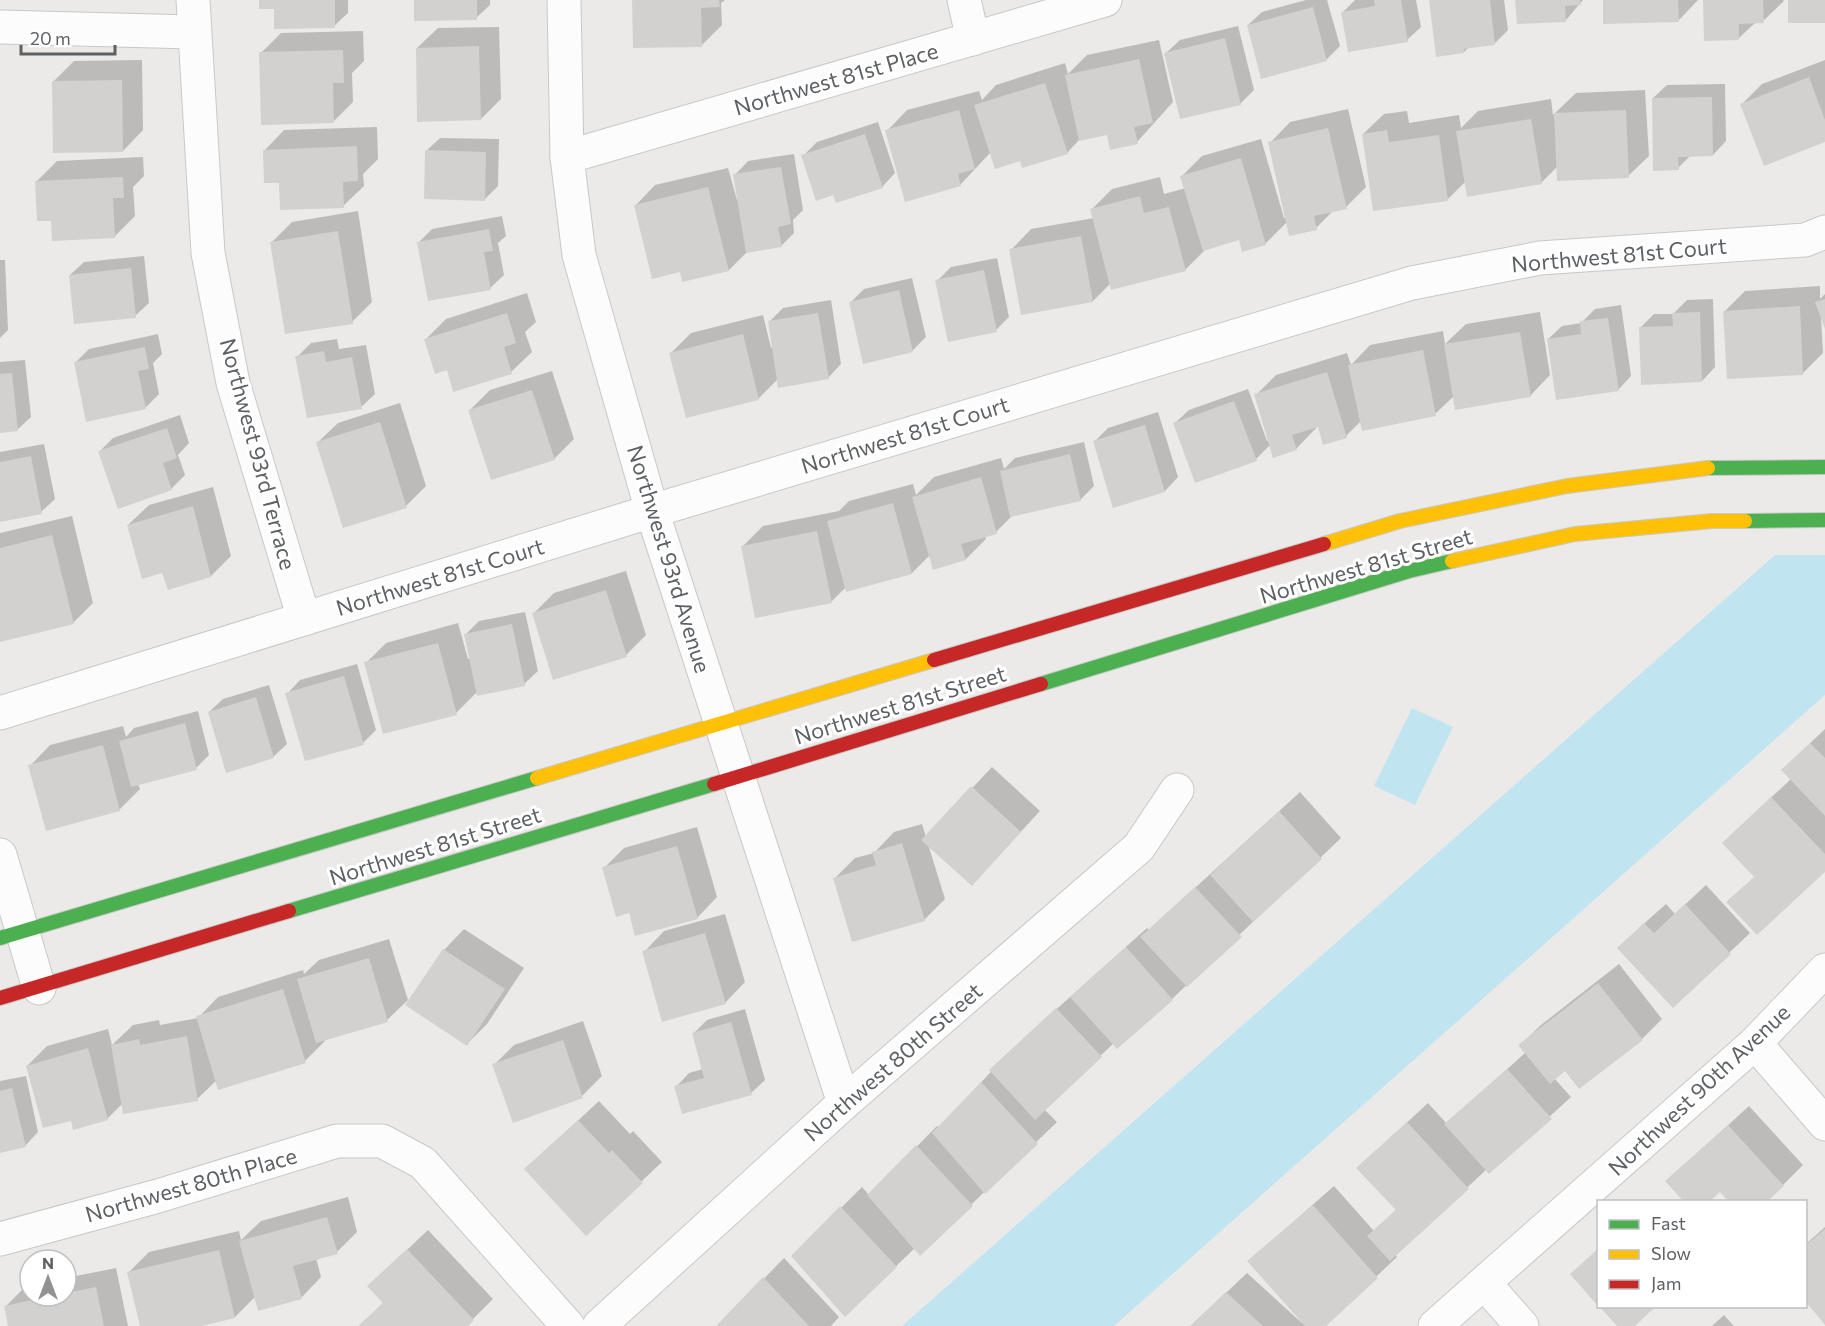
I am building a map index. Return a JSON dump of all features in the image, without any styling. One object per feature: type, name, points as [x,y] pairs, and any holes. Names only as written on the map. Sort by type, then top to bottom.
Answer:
[{"type":"street","name":"Northwest 93rd Terrace","points":[[193,0],[208,253],[233,384],[304,619]]},
{"type":"street","name":"Northwest 93rd Avenue","points":[[564,0],[567,157],[579,255],[652,511],[844,1103]]},
{"type":"street","points":[[964,0],[973,39]]},
{"type":"street","name":"Northwest 81st Place","points":[[567,157],[1105,0]]},
{"type":"street","points":[[0,27],[194,32]]},
{"type":"street","name":"Northwest 81st Court","points":[[0,712],[652,511],[1412,283],[1540,258],[1805,240],[1825,232]]},
{"type":"street","name":"Northwest 81st Street","points":[[11,935],[1400,521],[1567,486],[1710,468],[1825,467]]},
{"type":"street","name":"Northwest 81st Street","points":[[0,998],[738,777],[1409,571],[1575,534],[1712,521],[1825,520]]},
{"type":"street","name":"Northwest 80th Street","points":[[599,1326],[844,1103],[1139,848],[1177,790]]},
{"type":"street","points":[[0,855],[11,935],[39,988]]},
{"type":"street","name":"Northwest 90th Avenue","points":[[1435,1326],[1755,1043],[1825,970]]},
{"type":"street","points":[[1755,1043],[1825,1124]]},
{"type":"street","name":"Northwest 80th Place","points":[[0,1239],[158,1196],[337,1141],[382,1141],[423,1163],[568,1326]]},
{"type":"street","points":[[1485,1284],[1522,1326]]},
{"type":"water","points":[[1775,555],[1825,555],[1825,695],[1114,1326],[902,1326]]},
{"type":"water","points":[[1412,708],[1453,727],[1415,805],[1374,786]]},
{"type":"building","points":[[259,0],[335,0],[335,28],[274,29],[274,9],[259,9]]},
{"type":"building","points":[[414,0],[477,0],[477,20],[414,21]]},
{"type":"building","points":[[632,0],[719,0],[720,7],[701,8],[702,47],[633,48]]},
{"type":"building","points":[[1374,0],[1401,0],[1408,42],[1348,52],[1341,12],[1375,6]]},
{"type":"building","points":[[1429,0],[1490,0],[1495,45],[1464,49],[1464,53],[1436,57]]},
{"type":"building","points":[[1515,0],[1580,0],[1581,5],[1565,6],[1566,22],[1517,24]]},
{"type":"building","points":[[1603,0],[1678,0],[1679,22],[1603,24]]},
{"type":"building","points":[[1703,0],[1763,0],[1764,23],[1739,24],[1739,40],[1704,41]]},
{"type":"building","points":[[1788,0],[1825,0],[1825,23],[1788,23]]},
{"type":"building","points":[[1313,7],[1327,61],[1261,79],[1247,25]]},
{"type":"building","points":[[1225,38],[1241,105],[1180,119],[1164,53]]},
{"type":"building","points":[[479,46],[481,120],[417,122],[416,48]]},
{"type":"building","points":[[343,50],[344,83],[333,83],[334,123],[261,125],[259,52]]},
{"type":"building","points":[[1139,59],[1153,123],[1134,127],[1138,144],[1110,150],[1107,135],[1079,141],[1065,75]]},
{"type":"building","points":[[1809,77],[1825,120],[1825,142],[1764,166],[1740,104]]},
{"type":"building","points":[[122,80],[123,152],[53,153],[52,81]]},
{"type":"building","points":[[1045,83],[1068,154],[1022,168],[1020,161],[995,169],[974,105]]},
{"type":"building","points":[[1712,97],[1713,156],[1678,157],[1679,170],[1653,171],[1652,98]]},
{"type":"building","points":[[959,110],[975,169],[958,174],[961,186],[905,202],[885,130]]},
{"type":"building","points":[[1626,110],[1629,178],[1557,181],[1554,113]]},
{"type":"building","points":[[1531,119],[1542,184],[1467,197],[1456,131]]},
{"type":"building","points":[[1328,128],[1347,209],[1314,216],[1317,230],[1289,236],[1268,142]]},
{"type":"building","points":[[1387,130],[1389,142],[1439,135],[1448,201],[1373,211],[1362,134]]},
{"type":"building","points":[[865,134],[883,188],[836,203],[833,195],[816,201],[801,155]]},
{"type":"building","points":[[357,146],[358,181],[343,182],[344,208],[280,210],[279,183],[264,183],[263,150]]},
{"type":"building","points":[[425,150],[486,152],[485,201],[424,199]]},
{"type":"building","points":[[1241,158],[1266,245],[1242,252],[1239,240],[1203,251],[1180,176]]},
{"type":"building","points":[[781,167],[791,224],[778,227],[782,247],[746,253],[733,174]]},
{"type":"building","points":[[123,177],[124,198],[113,198],[115,238],[52,241],[51,221],[37,221],[35,181]]},
{"type":"building","points":[[708,187],[729,271],[682,282],[680,272],[652,279],[634,205]]},
{"type":"building","points":[[1140,196],[1144,213],[1169,207],[1186,271],[1111,290],[1090,209]]},
{"type":"building","points":[[489,229],[493,251],[484,252],[491,290],[428,301],[417,242]]},
{"type":"building","points":[[338,231],[353,324],[285,334],[270,242]]},
{"type":"building","points":[[1081,236],[1093,302],[1021,315],[1009,249]]},
{"type":"building","points":[[131,268],[136,318],[74,324],[69,275]]},
{"type":"building","points":[[984,270],[997,332],[948,342],[935,280]]},
{"type":"building","points":[[899,290],[913,352],[863,364],[849,302]]},
{"type":"building","points":[[1825,299],[1825,329],[1815,302]]},
{"type":"building","points":[[1800,306],[1803,375],[1727,379],[1723,311]]},
{"type":"building","points":[[1700,312],[1702,382],[1641,385],[1639,327],[1673,326],[1672,313]]},
{"type":"building","points":[[507,313],[516,343],[504,347],[512,374],[453,392],[447,370],[435,374],[424,339]]},
{"type":"building","points":[[818,313],[829,379],[778,388],[768,321]]},
{"type":"building","points":[[1608,318],[1619,391],[1556,400],[1547,339],[1581,334],[1580,321]]},
{"type":"building","points":[[1520,332],[1531,397],[1455,410],[1444,344]]},
{"type":"building","points":[[743,334],[759,400],[686,418],[669,353]]},
{"type":"building","points":[[145,347],[149,369],[138,371],[146,409],[86,422],[74,362]]},
{"type":"building","points":[[1423,350],[1436,416],[1362,431],[1348,365]]},
{"type":"building","points":[[324,351],[326,362],[352,357],[362,409],[307,418],[295,356]]},
{"type":"building","points":[[1327,372],[1347,438],[1323,445],[1318,427],[1292,435],[1297,450],[1273,458],[1254,394]]},
{"type":"building","points":[[12,373],[18,431],[0,433],[0,374]]},
{"type":"building","points":[[532,390],[555,460],[491,480],[468,410]]},
{"type":"building","points":[[1234,401],[1257,461],[1195,483],[1173,423]]},
{"type":"building","points":[[380,422],[407,508],[343,528],[316,442]]},
{"type":"building","points":[[1145,425],[1165,492],[1113,508],[1093,441]]},
{"type":"building","points":[[167,428],[177,458],[163,463],[172,490],[118,509],[98,451]]},
{"type":"building","points":[[1070,454],[1081,501],[1010,517],[1000,471]]},
{"type":"building","points":[[31,456],[42,514],[0,522],[0,462]]},
{"type":"building","points":[[981,477],[997,534],[961,544],[966,560],[933,570],[912,497]]},
{"type":"building","points":[[893,503],[912,574],[846,592],[827,521]]},
{"type":"building","points":[[193,506],[211,577],[168,590],[162,573],[142,579],[127,525]]},
{"type":"building","points":[[817,531],[832,603],[755,618],[741,546]]},
{"type":"building","points":[[52,535],[74,624],[0,642],[0,548]]},
{"type":"building","points":[[606,590],[627,657],[553,680],[532,613]]},
{"type":"building","points":[[512,624],[525,686],[477,696],[464,634]]},
{"type":"building","points":[[438,643],[457,715],[383,734],[364,662]]},
{"type":"building","points":[[344,676],[364,745],[305,761],[285,693]]},
{"type":"building","points":[[256,697],[274,758],[226,773],[208,712]]},
{"type":"building","points":[[185,723],[197,770],[131,787],[119,741]]},
{"type":"building","points":[[1810,743],[1825,758],[1825,816],[1781,770]]},
{"type":"building","points":[[103,745],[120,811],[46,831],[28,765]]},
{"type":"building","points":[[971,786],[1021,832],[972,886],[921,840]]},
{"type":"building","points":[[1771,797],[1825,854],[1825,872],[1757,935],[1726,902],[1754,877],[1722,843]]},
{"type":"building","points":[[1279,811],[1322,859],[1253,922],[1210,875]]},
{"type":"building","points":[[902,843],[925,921],[852,942],[833,878],[876,865],[872,852]]},
{"type":"building","points":[[677,846],[698,919],[635,936],[629,913],[616,917],[602,867]]},
{"type":"building","points":[[1195,887],[1242,937],[1187,987],[1140,937]]},
{"type":"building","points":[[1685,904],[1731,954],[1673,1008],[1617,948],[1644,923],[1654,933]]},
{"type":"building","points":[[705,933],[726,1004],[662,1022],[642,951]]},
{"type":"building","points":[[1126,947],[1173,1000],[1117,1049],[1070,997]]},
{"type":"building","points":[[443,949],[505,989],[467,1046],[405,1005]]},
{"type":"building","points":[[369,958],[388,1022],[316,1043],[297,979]]},
{"type":"building","points":[[1598,983],[1643,1040],[1579,1089],[1565,1071],[1550,1084],[1518,1045]]},
{"type":"building","points":[[283,989],[306,1063],[218,1090],[196,1016]]},
{"type":"building","points":[[1056,1008],[1102,1057],[1035,1120],[989,1070]]},
{"type":"building","points":[[731,1022],[752,1095],[682,1114],[674,1086],[704,1078],[692,1033]]},
{"type":"building","points":[[187,1036],[198,1101],[123,1114],[111,1045],[139,1039],[140,1045]]},
{"type":"building","points":[[563,1040],[583,1098],[513,1123],[492,1064]]},
{"type":"building","points":[[88,1048],[108,1120],[73,1130],[71,1121],[43,1128],[26,1066]]},
{"type":"building","points":[[1507,1069],[1552,1119],[1489,1174],[1444,1124]]},
{"type":"building","points":[[981,1082],[1038,1144],[985,1194],[932,1133]]},
{"type":"building","points":[[12,1088],[26,1147],[0,1153],[0,1091]]},
{"type":"building","points":[[578,1120],[609,1153],[612,1150],[643,1183],[586,1236],[524,1169]]},
{"type":"building","points":[[1407,1122],[1469,1189],[1390,1261],[1367,1236],[1396,1210],[1356,1168]]},
{"type":"building","points":[[1728,1125],[1784,1186],[1769,1200],[1727,1200],[1720,1192],[1711,1200],[1682,1200],[1665,1181]]},
{"type":"building","points":[[916,1145],[973,1206],[920,1256],[867,1195]]},
{"type":"building","points":[[1313,1205],[1378,1278],[1326,1326],[1305,1326],[1247,1261]]},
{"type":"building","points":[[840,1206],[897,1267],[845,1317],[791,1256]]},
{"type":"building","points":[[327,1217],[338,1254],[293,1266],[302,1299],[258,1311],[239,1241]]},
{"type":"building","points":[[1825,1229],[1825,1325],[1807,1303],[1807,1244]]},
{"type":"building","points":[[407,1249],[474,1320],[468,1326],[358,1326],[383,1303],[367,1286]]},
{"type":"building","points":[[219,1250],[235,1318],[202,1326],[140,1326],[127,1272]]},
{"type":"building","points":[[1597,1250],[1597,1305],[1570,1274]]},
{"type":"building","points":[[763,1277],[809,1326],[716,1326]]},
{"type":"building","points":[[96,1287],[104,1326],[8,1326],[4,1306],[18,1303],[18,1308],[78,1308],[78,1291]]},
{"type":"building","points":[[1226,1292],[1263,1326],[1190,1326]]},
{"type":"building","points":[[1601,1308],[1654,1308],[1635,1326],[1617,1326]]},
{"type":"traffic: fast","points":[[1708,468],[1825,467]]},
{"type":"traffic: fast","points":[[1745,521],[1825,520]]},
{"type":"traffic: fast","points":[[1041,684],[1409,571],[1452,561]]},
{"type":"traffic: fast","points":[[0,938],[537,778]]},
{"type":"traffic: fast","points":[[289,911],[714,784]]},
{"type":"traffic: slow","points":[[1324,544],[1400,521],[1567,486],[1708,468]]},
{"type":"traffic: slow","points":[[1452,561],[1575,534],[1712,521],[1745,521]]},
{"type":"traffic: slow","points":[[537,778],[934,660]]},
{"type":"traffic: jam","points":[[934,660],[1324,544]]},
{"type":"traffic: jam","points":[[714,784],[1041,684]]},
{"type":"traffic: jam","points":[[0,998],[289,911]]}]
